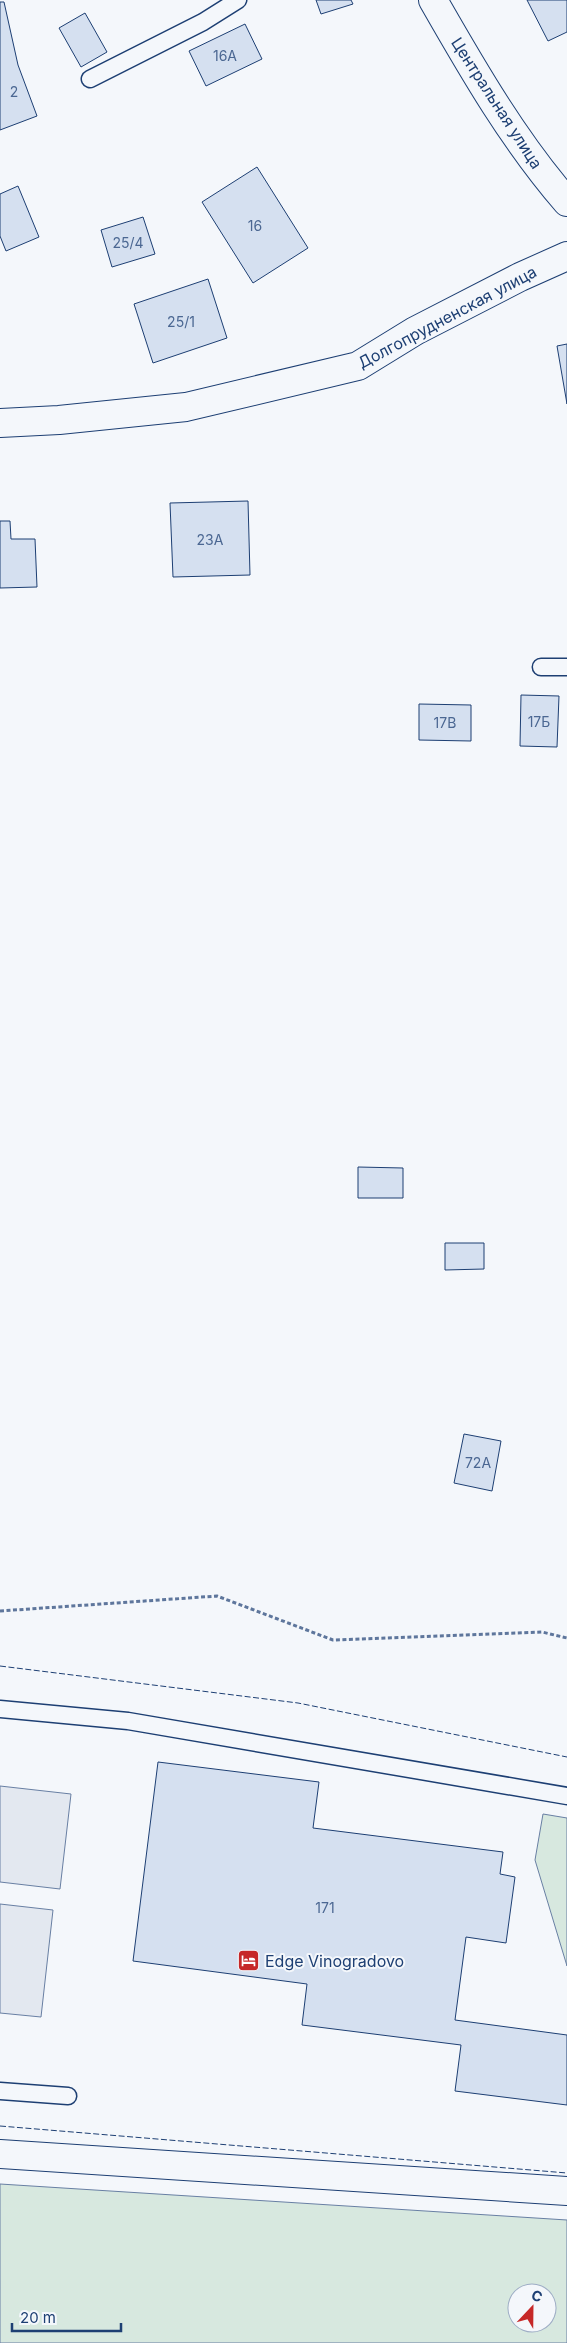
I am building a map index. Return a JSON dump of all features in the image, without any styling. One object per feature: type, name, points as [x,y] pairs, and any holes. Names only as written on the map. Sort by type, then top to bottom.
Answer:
[{"type":"street","name":"Центральная улица","points":[[433,0],[484,88],[543,175],[567,202]]},
{"type":"street","name":"Долгопрудненская улица","points":[[0,423],[59,420],[186,407],[358,366],[415,331],[520,277],[567,256]]},
{"type":"street","points":[[0,2154],[567,2192]]},
{"type":"lane","points":[[90,79],[203,22],[238,0]]},
{"type":"lane","points":[[542,667],[567,667]]},
{"type":"lane","points":[[0,1709],[128,1721],[567,1796]]},
{"type":"lane","points":[[0,2091],[68,2096]]},
{"type":"path","points":[[0,1611],[217,1596],[333,1640],[542,1632],[567,1638]]},
{"type":"shaded area","points":[[0,1786],[71,1794],[60,1889],[0,1882]]},
{"type":"shaded area","points":[[543,1814],[567,1818],[567,1966],[535,1860]]},
{"type":"shaded area","points":[[0,1904],[53,1910],[41,2017],[0,2013]]},
{"type":"shaded area","points":[[0,2184],[567,2220],[567,2343],[0,2343]]},
{"type":"building","points":[[316,0],[351,0],[353,4],[321,14]]},
{"type":"building","points":[[527,0],[567,0],[567,32],[548,41]]},
{"type":"building","points":[[0,2],[4,2],[18,65],[37,116],[0,130]]},
{"type":"building","points":[[85,13],[107,52],[81,67],[59,28]]},
{"type":"building","points":[[245,24],[262,59],[206,86],[189,51]]},
{"type":"building","points":[[257,167],[308,248],[253,283],[202,202]]},
{"type":"building","points":[[18,186],[39,237],[6,251],[0,236],[0,194]]},
{"type":"building","points":[[143,217],[155,254],[112,267],[101,230]]},
{"type":"building","points":[[208,279],[227,338],[153,363],[134,304]]},
{"type":"building","points":[[567,344],[567,404],[557,346]]},
{"type":"building","points":[[248,501],[250,575],[173,577],[170,503]]},
{"type":"building","points":[[0,521],[10,521],[11,539],[35,539],[37,587],[0,588]]},
{"type":"building","points":[[521,695],[559,696],[557,747],[520,746]]},
{"type":"building","points":[[419,704],[471,705],[471,741],[419,740]]},
{"type":"building","points":[[358,1167],[403,1168],[403,1198],[358,1198]]},
{"type":"building","points":[[445,1243],[484,1243],[484,1269],[445,1270]]},
{"type":"building","points":[[464,1434],[501,1441],[492,1491],[454,1483]]},
{"type":"building","points":[[158,1762],[319,1782],[313,1828],[503,1852],[500,1874],[515,1877],[506,1943],[466,1937],[455,2020],[567,2035],[567,2105],[455,2091],[461,2045],[302,2025],[307,1984],[133,1961]]},
{"type":"fence","points":[[0,1666],[298,1703],[567,1757]]},
{"type":"fence","points":[[0,2126],[567,2173]]},
{"type":"place","name":"Edge Vinogradovo","points":[[249,1961]]}]
